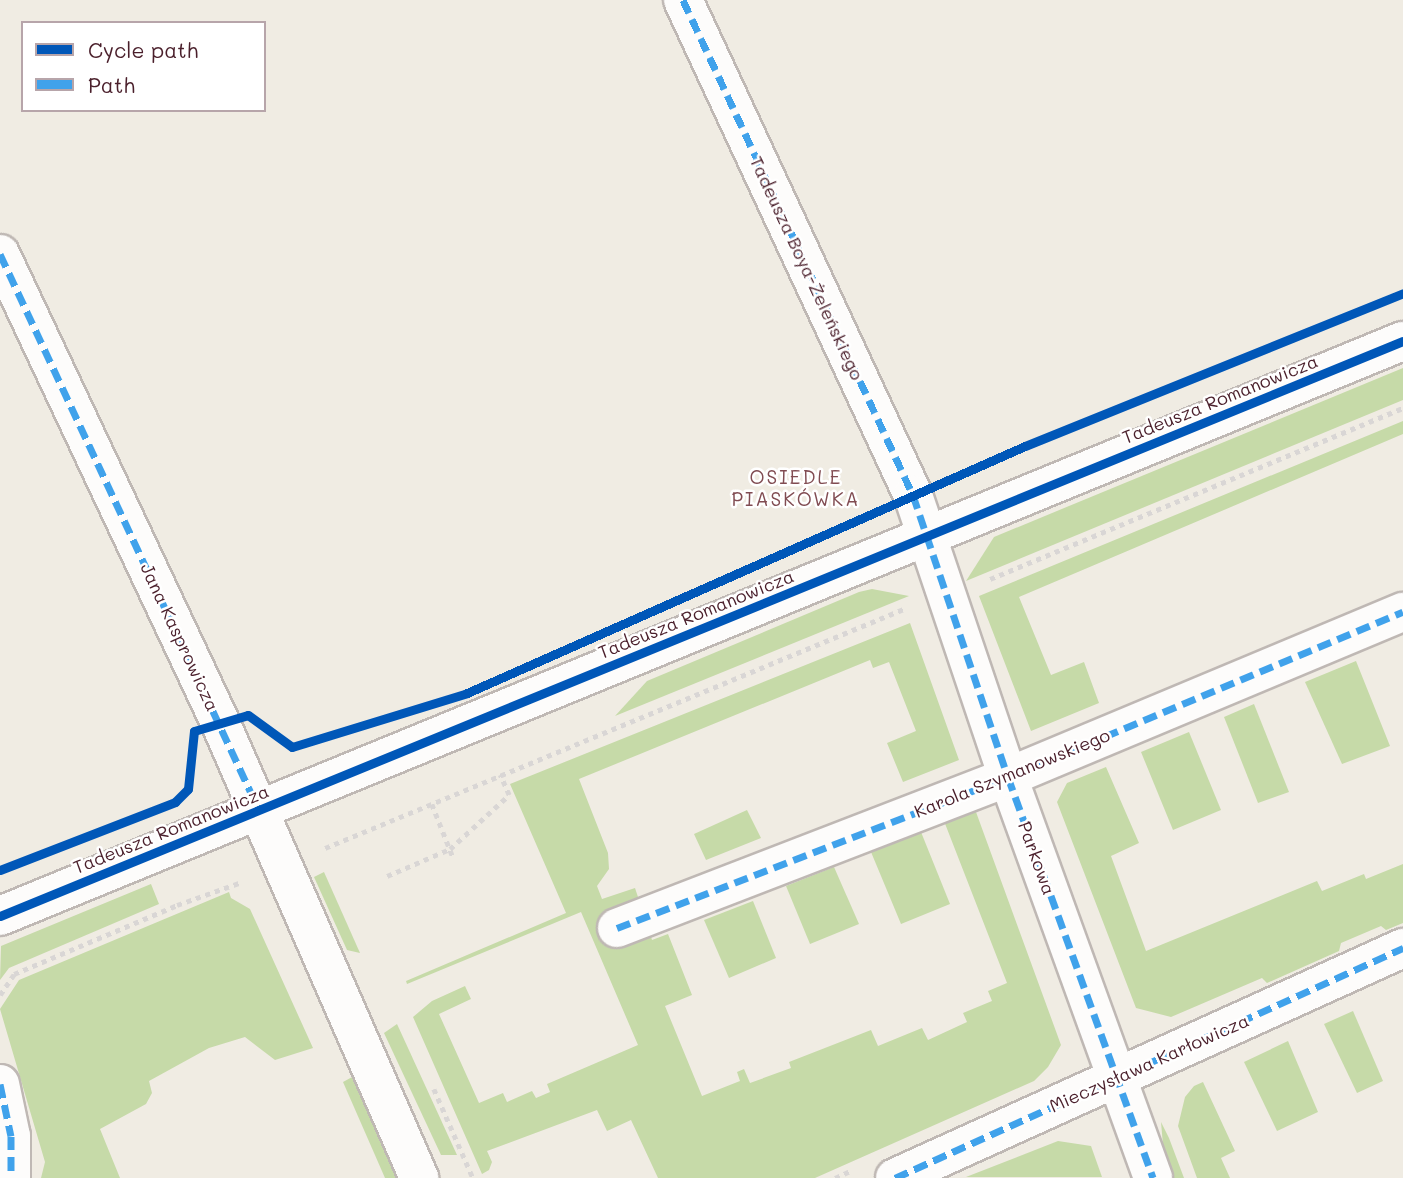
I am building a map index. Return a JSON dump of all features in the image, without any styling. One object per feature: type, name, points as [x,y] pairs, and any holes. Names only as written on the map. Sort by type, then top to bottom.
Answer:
[{"type":"street","name":"Tadeusza Boya-Żeleńskiego","points":[[683,0],[913,495],[925,537]]},
{"type":"street","name":"Jana Kasprowicza","points":[[0,254],[260,810],[419,1178]]},
{"type":"street","name":"Tadeusza Romanowicza","points":[[0,916],[1403,341]]},
{"type":"street","name":"Parkowa","points":[[925,537],[1008,777],[1153,1178]]},
{"type":"street","name":"Karola Szymanowskiego","points":[[617,928],[1008,777],[1403,612]]},
{"type":"street","name":"Mieczysława Karłowicza","points":[[895,1178],[1403,948]]},
{"type":"street","points":[[0,1084],[11,1136],[11,1178]]},
{"type":"path","points":[[0,995],[14,974],[177,905],[232,883],[245,882],[911,606],[947,598],[1403,408]]},
{"type":"path","points":[[387,876],[450,849],[509,795],[500,775]]},
{"type":"path","points":[[432,804],[453,857]]},
{"type":"green space","points":[[1403,368],[1403,400],[966,581],[994,537]]},
{"type":"green space","points":[[1403,421],[1403,434],[1019,597],[1051,675],[1084,662],[1099,703],[1031,731],[979,596]]},
{"type":"green space","points":[[872,589],[909,596],[615,716],[647,681],[859,592]]},
{"type":"green space","points":[[910,623],[959,760],[903,782],[887,743],[916,731],[889,662],[873,668],[870,660],[579,779],[608,853],[609,869],[597,886],[602,899],[635,888],[639,900],[599,917],[612,947],[650,933],[652,940],[668,934],[692,995],[665,1006],[702,1096],[740,1081],[737,1072],[744,1069],[750,1083],[791,1068],[789,1062],[871,1030],[878,1046],[922,1028],[928,1040],[967,1022],[963,1013],[992,1001],[988,991],[1007,983],[944,821],[976,812],[1061,1045],[1048,1067],[1034,1081],[815,1178],[658,1178],[631,1120],[607,1131],[597,1110],[487,1151],[492,1162],[489,1170],[482,1174],[413,1017],[432,1001],[465,986],[471,999],[439,1014],[479,1103],[503,1093],[507,1102],[532,1091],[536,1098],[550,1092],[547,1084],[638,1045],[581,912],[407,984],[406,981],[566,913],[510,784]]},
{"type":"green space","points":[[1356,661],[1390,746],[1342,764],[1305,682]]},
{"type":"green space","points":[[1254,704],[1289,792],[1258,803],[1224,717]]},
{"type":"green space","points":[[1189,732],[1221,810],[1173,830],[1141,752]]},
{"type":"green space","points":[[1106,767],[1139,843],[1111,856],[1146,951],[1317,881],[1322,891],[1364,874],[1366,879],[1403,864],[1403,923],[1386,930],[1381,926],[1341,943],[1339,951],[1267,983],[1262,978],[1171,1017],[1136,1008],[1057,802],[1067,783]]},
{"type":"green space","points":[[747,810],[761,838],[706,860],[694,834]]},
{"type":"green space","points":[[921,832],[950,904],[901,924],[871,852]]},
{"type":"green space","points":[[834,867],[859,924],[810,944],[786,886]]},
{"type":"green space","points":[[324,872],[360,953],[347,950],[314,877]]},
{"type":"green space","points":[[151,884],[159,904],[9,968],[0,980],[1,946]]},
{"type":"green space","points":[[229,892],[231,898],[250,909],[313,1048],[275,1060],[245,1037],[209,1048],[149,1081],[152,1093],[146,1104],[100,1129],[120,1178],[41,1178],[45,1162],[0,1009],[19,980]]},
{"type":"green space","points":[[753,901],[776,958],[729,978],[704,920]]},
{"type":"green space","points":[[1353,1011],[1383,1081],[1357,1093],[1324,1024]]},
{"type":"green space","points":[[397,1024],[457,1155],[441,1155],[384,1033]]},
{"type":"green space","points":[[1288,1041],[1318,1112],[1277,1131],[1244,1062]]},
{"type":"green space","points":[[354,1076],[400,1178],[385,1178],[343,1082]]},
{"type":"green space","points":[[1203,1082],[1235,1151],[1221,1158],[1230,1178],[1197,1178],[1178,1126],[1185,1097],[1194,1086]]},
{"type":"green space","points":[[1161,1122],[1184,1178],[1172,1178],[1163,1145]]},
{"type":"green space","points":[[1058,1141],[1091,1146],[1102,1177],[966,1177]]},
{"type":"marked path","points":[[683,0],[913,495],[1008,777],[1153,1178]]},
{"type":"marked path","points":[[0,254],[259,810]]},
{"type":"marked path","points":[[617,928],[1008,777],[1403,612]]},
{"type":"marked path","points":[[895,1178],[1403,948]]},
{"type":"marked path","points":[[0,1084],[11,1136],[11,1178]]},
{"type":"cycle path","points":[[0,870],[175,802],[188,789],[194,731],[248,715],[292,747],[467,693],[1025,446],[1403,293]]},
{"type":"cycle path","points":[[0,916],[1403,341]]},
{"type":"district","name":"OSIEDLE PIASKÓWKA","points":[[796,488]]}]
